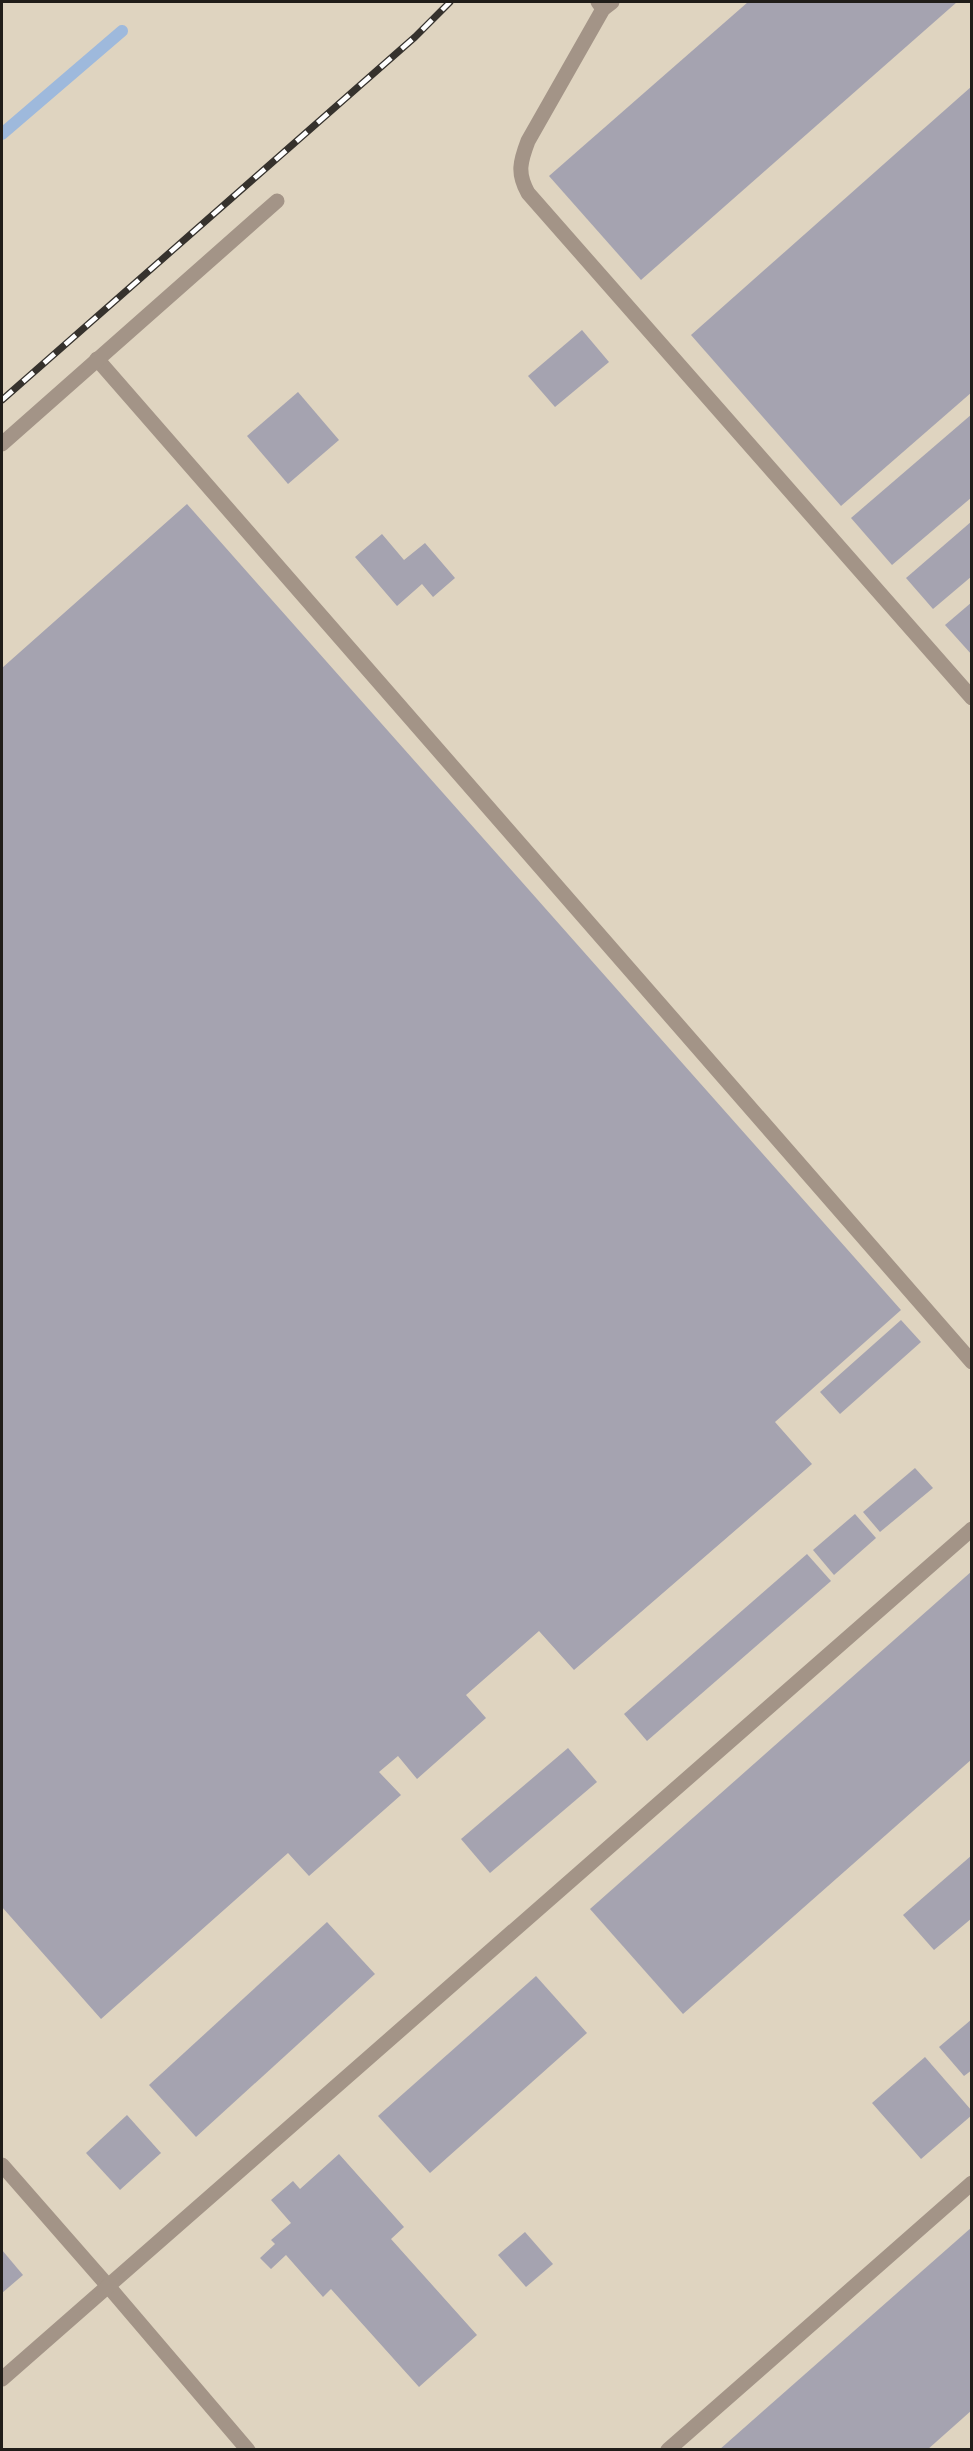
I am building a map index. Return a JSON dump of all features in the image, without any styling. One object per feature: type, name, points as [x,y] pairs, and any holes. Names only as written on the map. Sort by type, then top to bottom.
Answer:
[{"type":"street","points":[[604,4],[528,141],[521,169],[521,180],[528,193],[972,698]]},
{"type":"street","points":[[2,444],[277,201]]},
{"type":"street","points":[[97,359],[972,1362]]},
{"type":"street","points":[[2,2379],[972,1529]]},
{"type":"street","points":[[2,2165],[248,2450]]},
{"type":"street","points":[[668,2450],[972,2183]]},
{"type":"shaded area","points":[[2,2],[971,2],[971,2449],[2,2449]]},
{"type":"building","points":[[748,2],[957,2],[641,280],[549,176]]},
{"type":"building","points":[[972,86],[972,392],[841,506],[691,335]]},
{"type":"building","points":[[582,330],[609,362],[555,407],[528,376]]},
{"type":"building","points":[[298,392],[339,440],[288,484],[247,436]]},
{"type":"building","points":[[972,414],[972,497],[892,565],[851,518]]},
{"type":"building","points":[[187,504],[901,1310],[775,1422],[812,1464],[574,1670],[539,1631],[466,1695],[486,1718],[417,1779],[398,1756],[379,1772],[401,1795],[309,1876],[288,1853],[101,2019],[2,1907],[2,668]]},
{"type":"building","points":[[972,521],[972,576],[933,609],[906,578]]},
{"type":"building","points":[[382,534],[404,560],[425,543],[455,578],[433,597],[422,584],[397,606],[355,557]]},
{"type":"building","points":[[972,602],[972,655],[945,625]]},
{"type":"building","points":[[901,1320],[921,1342],[840,1414],[820,1392]]},
{"type":"building","points":[[915,1468],[933,1488],[880,1532],[863,1512]]},
{"type":"building","points":[[855,1514],[876,1538],[834,1575],[813,1550]]},
{"type":"building","points":[[807,1554],[831,1581],[647,1741],[624,1714]]},
{"type":"building","points":[[972,1571],[972,1759],[683,2014],[590,1909]]},
{"type":"building","points":[[568,1748],[597,1782],[490,1873],[461,1839]]},
{"type":"building","points":[[972,1855],[972,1918],[934,1950],[903,1915]]},
{"type":"building","points":[[327,1922],[375,1974],[196,2137],[149,2085]]},
{"type":"building","points":[[536,1976],[587,2033],[430,2173],[378,2116]]},
{"type":"building","points":[[972,2019],[972,2070],[964,2076],[939,2047]]},
{"type":"building","points":[[925,2057],[972,2111],[972,2115],[921,2159],[872,2103]]},
{"type":"building","points":[[127,2115],[161,2153],[120,2190],[86,2153]]},
{"type":"building","points":[[339,2154],[404,2227],[391,2239],[477,2335],[419,2387],[331,2289],[323,2297],[286,2255],[271,2269],[260,2258],[275,2244],[271,2240],[291,2223],[271,2200],[293,2181],[300,2189]]},
{"type":"building","points":[[972,2227],[972,2410],[927,2450],[719,2450]]},
{"type":"building","points":[[525,2232],[553,2264],[526,2287],[498,2255]]},
{"type":"building","points":[[2,2250],[23,2275],[2,2293]]},
{"type":"waterway","points":[[2,134],[122,31]]},
{"type":"railway","points":[[2,400],[415,37],[450,2]]}]
